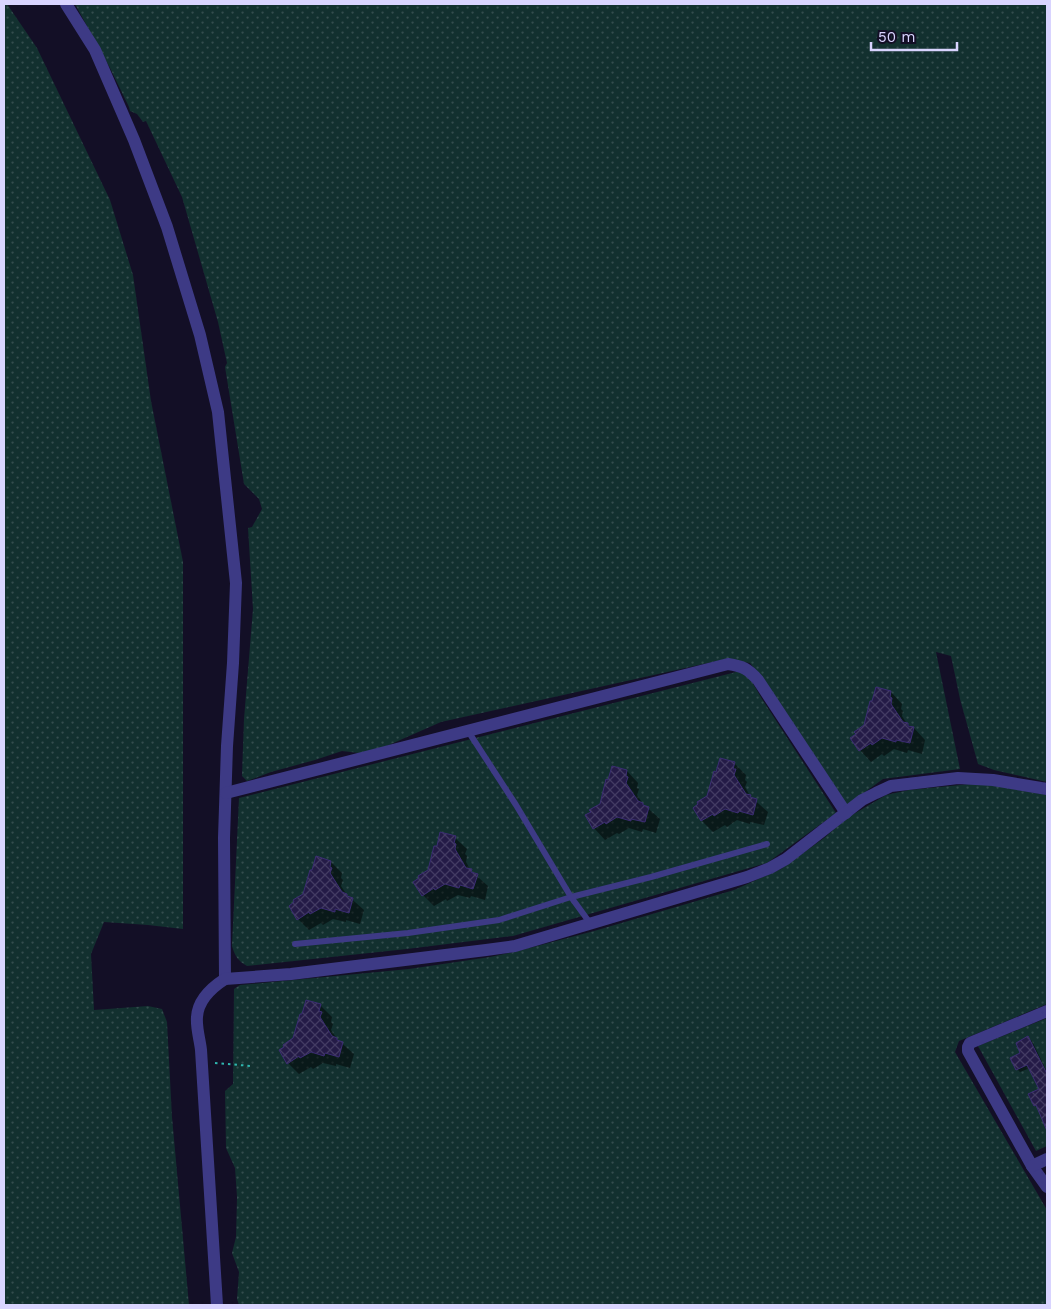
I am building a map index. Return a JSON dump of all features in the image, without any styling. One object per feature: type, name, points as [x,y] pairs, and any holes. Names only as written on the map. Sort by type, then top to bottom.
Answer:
[{"type":"street","points":[[66,4],[95,50],[134,140],[167,227],[200,335],[218,412],[236,583],[224,838],[225,979]]},
{"type":"street","points":[[226,793],[728,664],[743,667],[750,671],[758,680],[846,813]]},
{"type":"street","points":[[217,1305],[201,1050],[197,1017],[204,997],[213,987],[225,979],[290,974],[524,944],[747,877],[770,868],[786,859],[862,800],[891,786],[958,778],[976,778],[1047,789]]},
{"type":"street","points":[[1047,1011],[970,1043],[968,1047],[968,1051],[1032,1166],[1047,1188]]},
{"type":"street","points":[[1032,1166],[1047,1159]]},
{"type":"lane","points":[[468,731],[516,805],[570,897],[590,923]]},
{"type":"lane","points":[[295,944],[408,934],[499,920],[570,897],[651,877],[768,844]]},
{"type":"path","points":[[201,1050],[212,1063],[251,1066]]},
{"type":"green space","points":[[4,4],[7,4],[37,48],[110,200],[133,275],[151,401],[183,562],[183,929],[104,922],[91,954],[94,1010],[148,1006],[162,1009],[167,1022],[172,1117],[189,1305],[4,1305]]},
{"type":"green space","points":[[75,4],[1047,4],[1047,782],[994,770],[978,764],[960,699],[951,656],[936,652],[960,769],[883,779],[847,805],[773,693],[750,663],[726,659],[441,722],[373,752],[342,751],[247,781],[242,776],[244,719],[253,609],[248,528],[252,527],[262,509],[259,499],[244,484],[225,367],[227,363],[218,322],[182,197],[146,121],[143,122],[137,114],[130,111],[110,68]]},
{"type":"green space","points":[[740,671],[748,675],[836,813],[767,863],[513,936],[247,966],[236,955],[232,946],[239,798]]},
{"type":"green space","points":[[970,784],[991,785],[1047,795],[1047,1004],[959,1041],[955,1052],[1047,1210],[1047,1305],[239,1305],[237,1299],[239,1272],[232,1253],[236,1237],[237,1197],[235,1168],[226,1148],[225,1091],[233,1084],[234,989],[240,985],[409,969],[490,957],[594,931],[734,890],[781,869],[824,838],[847,818],[886,795],[909,790]]},
{"type":"green space","points":[[1047,1018],[1047,1146],[1036,1151],[978,1046]]},
{"type":"building","points":[[876,687],[891,691],[891,704],[903,722],[908,723],[908,726],[914,727],[910,743],[882,738],[859,751],[850,738],[856,734],[854,732],[864,725],[870,701],[872,701]]},
{"type":"building","points":[[720,758],[735,762],[733,769],[736,769],[734,775],[746,794],[757,799],[753,815],[725,809],[701,821],[693,808],[698,804],[697,802],[707,796]]},
{"type":"building","points":[[612,766],[627,770],[626,776],[628,777],[626,783],[638,801],[649,807],[645,822],[617,817],[593,829],[585,815],[591,812],[589,810],[600,804],[606,779],[608,780]]},
{"type":"building","points":[[440,832],[456,836],[455,849],[466,868],[472,869],[471,872],[478,874],[473,889],[460,885],[459,888],[445,884],[435,890],[434,888],[422,896],[413,882],[419,878],[418,876],[428,870],[434,846],[437,846]]},
{"type":"building","points":[[316,856],[331,861],[330,867],[332,868],[330,873],[342,892],[353,898],[349,913],[321,908],[310,914],[309,912],[297,920],[289,906],[294,902],[293,900],[303,894]]},
{"type":"building","points":[[306,1000],[321,1004],[319,1011],[322,1012],[320,1017],[332,1036],[343,1042],[339,1057],[325,1053],[324,1056],[311,1052],[300,1058],[299,1056],[287,1064],[279,1050],[293,1038]]},
{"type":"building","points":[[1028,1036],[1047,1074],[1047,1131],[1036,1105],[1034,1106],[1028,1094],[1039,1089],[1027,1065],[1016,1070],[1010,1058],[1020,1053],[1016,1043]]}]
